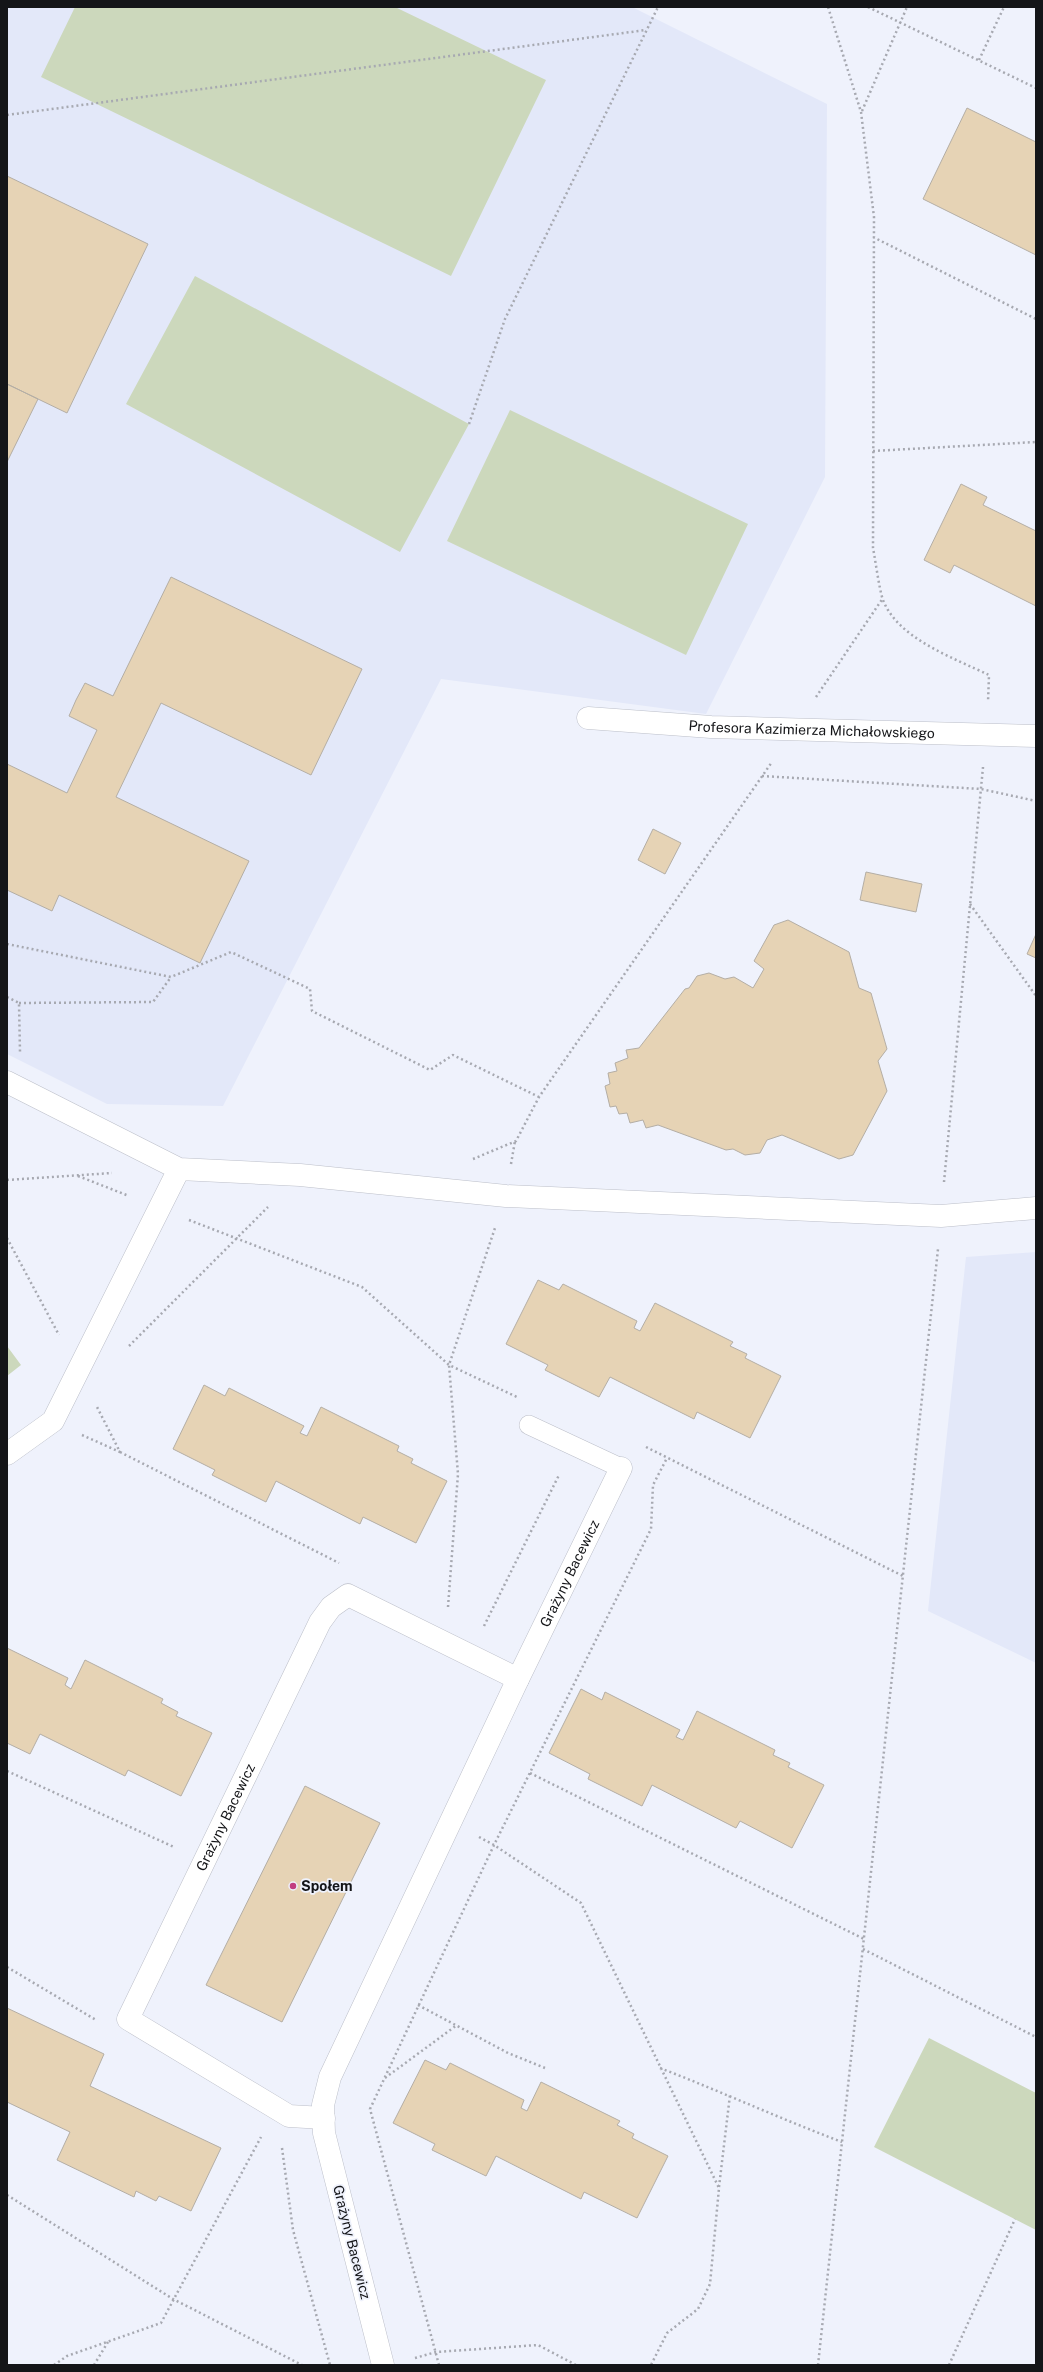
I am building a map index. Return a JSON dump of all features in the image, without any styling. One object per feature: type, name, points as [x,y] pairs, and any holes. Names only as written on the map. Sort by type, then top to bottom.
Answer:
[{"type":"street","name":"Profesora Kazimierza Michałowskiego","points":[[588,718],[712,727],[1036,736]]},
{"type":"street","points":[[7,1082],[179,1169],[300,1175],[506,1196],[941,1216],[1036,1208]]},
{"type":"street","points":[[7,1454],[53,1421],[179,1169]]},
{"type":"street","name":"Grażyny Bacewicz","points":[[382,2365],[324,2133],[323,2105],[330,2077],[518,1679],[621,1468]]},
{"type":"street","name":"Grażyny Bacewicz","points":[[324,2118],[289,2116],[128,2018],[320,1622],[331,1608],[348,1595],[518,1679]]},
{"type":"lane","points":[[529,1425],[621,1468]]},
{"type":"path","points":[[469,424],[505,319],[658,7]]},
{"type":"path","points":[[818,2365],[941,1216],[986,734],[989,675],[919,642],[895,618],[883,598],[873,548],[874,217],[861,112],[828,7]]},
{"type":"path","points":[[868,7],[1036,88]]},
{"type":"path","points":[[861,112],[907,7]]},
{"type":"path","points":[[979,60],[1004,7]]},
{"type":"path","points":[[7,115],[646,30]]},
{"type":"path","points":[[873,237],[1036,319]]},
{"type":"path","points":[[873,451],[1036,442]]},
{"type":"path","points":[[448,1609],[458,1474],[449,1365],[506,1196],[516,1141],[539,1097],[795,729],[883,598]]},
{"type":"path","points":[[762,776],[981,789],[1036,801]]},
{"type":"path","points":[[970,904],[1036,996]]},
{"type":"path","points":[[7,944],[171,977]]},
{"type":"path","points":[[7,997],[18,1003],[153,1002],[171,977],[231,952],[310,989],[312,1012],[430,1070],[453,1055],[539,1097]]},
{"type":"path","points":[[18,1003],[20,1053]]},
{"type":"path","points":[[472,1160],[516,1141]]},
{"type":"path","points":[[7,1180],[117,1173]]},
{"type":"path","points":[[126,1349],[300,1175]]},
{"type":"path","points":[[78,1176],[362,1288],[449,1365],[519,1398]]},
{"type":"path","points":[[7,1238],[120,1452]]},
{"type":"path","points":[[53,1421],[120,1452],[340,1563]]},
{"type":"path","points":[[641,1445],[903,1576]]},
{"type":"path","points":[[484,1627],[574,1446]]},
{"type":"path","points":[[439,2365],[370,2109],[494,1845],[651,1528],[653,1485],[667,1458]]},
{"type":"path","points":[[7,1771],[176,1848]]},
{"type":"path","points":[[530,1773],[864,1939]]},
{"type":"path","points":[[450,1822],[494,1845],[581,1903],[719,2188]]},
{"type":"path","points":[[863,1948],[1036,2037]]},
{"type":"path","points":[[7,1967],[101,2023]]},
{"type":"path","points":[[418,2005],[508,2053],[545,2068]]},
{"type":"path","points":[[384,2079],[457,2025]]},
{"type":"path","points":[[660,2068],[730,2095],[767,2114],[842,2142]]},
{"type":"path","points":[[651,2365],[667,2333],[698,2309],[710,2284],[730,2095]]},
{"type":"path","points":[[54,2365],[67,2356],[161,2323],[262,2136]]},
{"type":"path","points":[[281,2144],[293,2230],[330,2365]]},
{"type":"path","points":[[7,2195],[173,2299],[302,2365]]},
{"type":"path","points":[[949,2365],[1015,2219]]},
{"type":"path","points":[[94,2365],[108,2342]]},
{"type":"path","points":[[407,2359],[436,2352],[538,2345],[576,2365]]},
{"type":"shaded area","points":[[7,7],[632,7],[827,104],[825,477],[706,714],[441,679],[223,1106],[107,1104],[7,1054]]},
{"type":"shaded area","points":[[1036,1252],[1036,1663],[928,1611],[966,1257]]},
{"type":"green space","points":[[75,7],[395,7],[546,80],[451,276],[41,77]]},
{"type":"green space","points":[[195,276],[469,424],[400,552],[126,404]]},
{"type":"green space","points":[[510,410],[748,524],[686,655],[447,541]]},
{"type":"green space","points":[[7,1346],[21,1365],[7,1376]]},
{"type":"green space","points":[[929,2038],[1036,2093],[1036,2230],[874,2147]]},
{"type":"building","points":[[967,108],[1036,142],[1036,255],[923,199]]},
{"type":"building","points":[[7,176],[148,244],[67,413],[7,384]]},
{"type":"building","points":[[7,384],[38,399],[7,462]]},
{"type":"building","points":[[961,484],[987,497],[983,505],[1036,531],[1036,606],[954,565],[950,573],[924,560]]},
{"type":"building","points":[[171,577],[362,669],[311,775],[161,703],[116,797],[249,861],[200,963],[59,895],[52,911],[7,890],[7,764],[67,793],[97,730],[69,716],[76,700],[85,683],[113,696]]},
{"type":"building","points":[[653,829],[681,843],[665,874],[638,860]]},
{"type":"building","points":[[866,872],[922,884],[916,912],[860,900]]},
{"type":"building","points":[[788,920],[849,952],[859,988],[871,993],[887,1049],[878,1061],[887,1091],[853,1155],[839,1159],[782,1135],[767,1140],[760,1153],[745,1155],[733,1149],[726,1150],[658,1125],[646,1128],[643,1120],[630,1123],[627,1113],[619,1114],[616,1106],[610,1107],[605,1086],[610,1084],[608,1073],[617,1071],[615,1063],[628,1058],[626,1050],[639,1048],[685,989],[689,988],[697,976],[709,973],[725,979],[734,977],[753,988],[764,969],[754,961],[774,925]]},
{"type":"building","points":[[1036,934],[1036,958],[1027,954]]},
{"type":"building","points":[[538,1280],[559,1290],[563,1284],[637,1321],[634,1328],[640,1331],[655,1303],[733,1342],[730,1346],[747,1354],[745,1358],[781,1376],[750,1438],[697,1412],[694,1419],[610,1377],[599,1397],[545,1370],[548,1365],[506,1344]]},
{"type":"building","points":[[204,1385],[225,1396],[229,1388],[304,1426],[300,1433],[307,1436],[321,1407],[399,1446],[397,1451],[413,1459],[411,1463],[447,1481],[416,1543],[363,1517],[360,1524],[276,1481],[266,1502],[212,1475],[215,1470],[173,1449]]},
{"type":"building","points":[[7,1648],[68,1678],[65,1685],[71,1689],[85,1660],[163,1699],[161,1703],[178,1712],[176,1716],[212,1733],[181,1796],[128,1770],[125,1776],[40,1734],[30,1754],[7,1743]]},
{"type":"building","points":[[581,1689],[602,1700],[605,1692],[680,1730],[676,1737],[683,1740],[697,1711],[775,1750],[773,1755],[790,1763],[788,1767],[824,1785],[792,1848],[740,1821],[736,1828],[652,1785],[642,1806],[588,1779],[590,1774],[549,1753]]},
{"type":"building","points":[[305,1786],[380,1823],[282,2022],[206,1985]]},
{"type":"building","points":[[7,2008],[104,2054],[90,2086],[221,2148],[191,2211],[159,2196],[156,2201],[136,2191],[134,2197],[57,2160],[70,2132],[7,2102]]},
{"type":"building","points":[[425,2060],[446,2070],[450,2063],[524,2100],[521,2108],[527,2111],[541,2082],[620,2121],[617,2125],[634,2134],[632,2138],[668,2156],[637,2218],[584,2192],[581,2199],[496,2156],[486,2176],[432,2150],[435,2144],[393,2123]]},
{"type":"place","name":"Społem","points":[[293,1886]]}]
